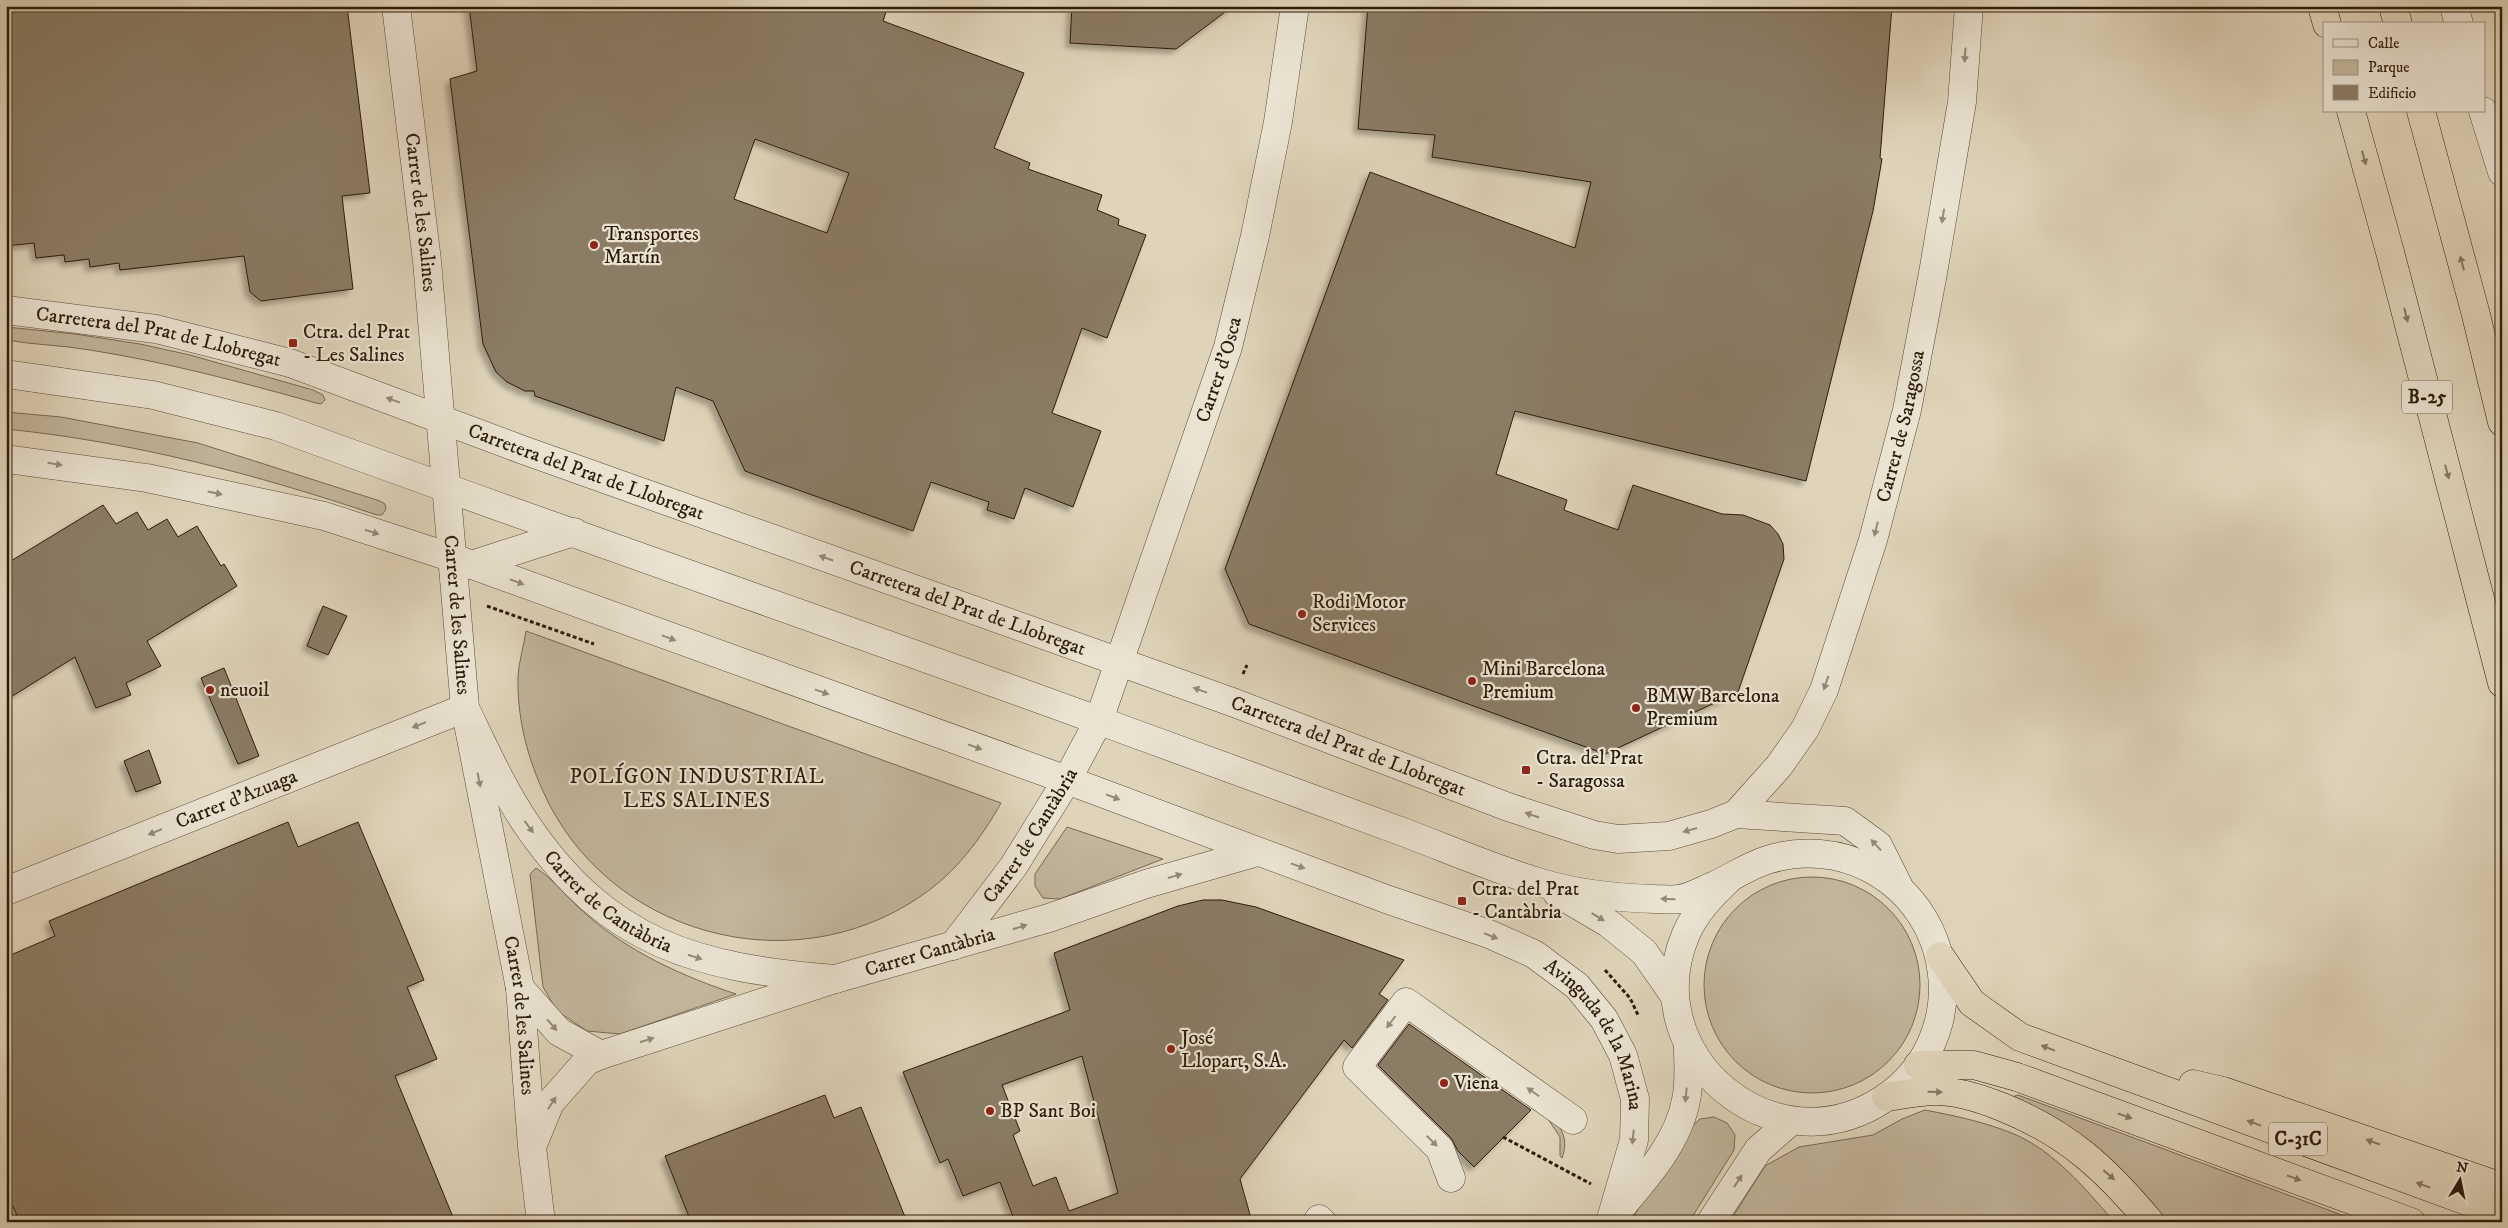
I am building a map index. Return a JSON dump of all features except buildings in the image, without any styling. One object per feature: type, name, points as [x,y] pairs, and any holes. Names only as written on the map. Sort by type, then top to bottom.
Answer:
[{"type":"highway","points":[[2322,6],[2326,22]]},
{"type":"highway","points":[[2393,6],[2397,22]]},
{"type":"highway","name":"B-25","points":[[2351,112],[2502,683]]},
{"type":"highway","points":[[2421,112],[2475,310],[2502,422]]},
{"type":"highway","points":[[2475,310],[2502,382]]},
{"type":"highway","name":"C-31C","points":[[1940,956],[1972,1003],[1996,1022],[2020,1036],[2094,1065],[2502,1214]]},
{"type":"highway","name":"C-31C","points":[[1918,1066],[1974,1065],[2017,1077],[2411,1222]]},
{"type":"highway","points":[[2094,1065],[2148,1072],[2223,1091],[2502,1187]]},
{"type":"highway","points":[[1886,1097],[1933,1091],[1975,1096],[2024,1116],[2072,1143],[2118,1183],[2150,1222]]},
{"type":"street","name":"Carrer de les Salines","points":[[396,6],[427,261],[446,489],[462,561],[456,595],[464,708],[520,988],[532,1147],[541,1222]]},
{"type":"street","name":"Carrer d'Osca","points":[[1099,720],[1228,347],[1255,236],[1278,122],[1295,6]]},
{"type":"street","name":"Carrer de Saragossa","points":[[1736,814],[1779,766],[1805,729],[1824,690],[1874,540],[1907,410],[1933,273],[1962,102],[1969,6]]},
{"type":"street","points":[[2454,6],[2458,22]]},
{"type":"street","points":[[2484,112],[2502,172]]},
{"type":"street","name":"Carretera del Prat de Llobregat","points":[[6,310],[156,329],[290,363],[542,457],[1261,712],[1508,807],[1594,835],[1618,839],[1669,836],[1711,824],[1736,814],[1845,821],[1878,845],[1899,887]]},
{"type":"street","points":[[6,361],[61,382]]},
{"type":"street","points":[[6,374],[153,395],[276,426],[446,489],[574,532],[1099,720],[1541,883],[1619,898],[1683,899],[1762,861],[1798,853],[1834,855],[1868,867],[1899,887],[1925,919],[1940,956],[1943,979],[1943,1002],[1930,1046],[1918,1066],[1886,1097],[1865,1109],[1841,1118],[1816,1121],[1791,1120],[1759,1112],[1730,1096],[1706,1074],[1688,1046],[1678,1022],[1674,995],[1676,961],[1687,930],[1705,901],[1730,878]]},
{"type":"street","points":[[6,459],[146,478],[324,516],[462,561],[1068,780],[1257,852]]},
{"type":"street","points":[[462,561],[574,532]]},
{"type":"street","name":"Carrer de Cantàbria","points":[[464,708],[527,824],[574,882],[628,928],[665,947],[743,969],[835,979]]},
{"type":"street","name":"Carrer d'Azuaga","points":[[6,891],[464,708]]},
{"type":"street","name":"Carrer de Cantàbria","points":[[953,946],[1013,867],[1068,780],[1099,720]]},
{"type":"street","name":"Carrer Cantàbria","points":[[532,1147],[550,1103],[587,1061],[601,1055],[835,979],[1049,918],[1146,884],[1257,852]]},
{"type":"street","name":"Avinguda de la Marina","points":[[1257,852],[1489,934],[1534,954],[1577,986],[1604,1018],[1623,1055],[1635,1099],[1634,1140],[1610,1221]]},
{"type":"street","points":[[1541,883],[1608,923],[1644,952],[1674,995]]},
{"type":"street","points":[[520,988],[559,1032],[601,1055]]},
{"type":"street","points":[[1451,1178],[1440,1149],[1357,1067],[1406,1002],[1573,1120]]},
{"type":"street","name":"Avinguda de la Marina","points":[[1610,1221],[1644,1181],[1673,1136],[1683,1115],[1687,1099],[1688,1046]]},
{"type":"street","points":[[1711,1222],[1758,1150],[1791,1120]]},
{"type":"street","points":[[1317,1222],[1319,1219],[1322,1222]]},
{"type":"path","points":[[456,595],[601,646]]},
{"type":"path","points":[[1503,1137],[1591,1184]]},
{"type":"green space","points":[[6,327],[75,334],[140,344],[190,355],[313,390],[323,395],[325,400],[321,404],[316,403],[147,360],[80,348],[6,340]]},
{"type":"green space","points":[[6,412],[61,417],[198,443],[380,501],[385,504],[386,509],[382,515],[377,515],[240,473],[147,451],[101,442],[6,429]]},
{"type":"green space","points":[[526,631],[1001,803],[976,842],[945,877],[921,896],[870,923],[815,938],[760,940],[706,931],[655,910],[609,880],[571,839],[542,789],[527,748],[518,691],[519,665]]},
{"type":"green space","points":[[1067,827],[1163,859],[1060,899],[1043,898],[1035,886],[1035,874]]},
{"type":"green space","points":[[536,868],[587,915],[621,941],[677,971],[736,994],[620,1034],[587,1031],[557,1011],[543,987],[530,874]]},
{"type":"green space","points":[[1801,877],[1823,877],[1843,881],[1863,889],[1889,908],[1908,934],[1916,954],[1920,985],[1916,1016],[1908,1036],[1889,1062],[1863,1081],[1843,1089],[1823,1093],[1801,1093],[1781,1089],[1761,1081],[1743,1069],[1728,1054],[1716,1036],[1708,1016],[1704,996],[1704,974],[1708,954],[1716,934],[1728,916],[1743,901],[1761,889],[1781,881]]},
{"type":"green space","points":[[2018,1095],[2361,1222],[2166,1222],[2151,1201],[2117,1167],[2012,1097]]},
{"type":"green space","points":[[1925,1110],[1981,1123],[2029,1141],[2043,1150],[2068,1172],[2114,1222],[1747,1222],[1732,1218],[1765,1166],[1799,1147],[1873,1135],[1902,1119]]},
{"type":"green space","points":[[1546,1116],[1556,1123],[1563,1133],[1565,1145],[1562,1158],[1560,1156],[1560,1137]]},
{"type":"green space","points":[[1714,1117],[1727,1123],[1735,1135],[1734,1150],[1689,1222],[1630,1222],[1689,1129],[1700,1119]]},
{"type":"place","name":"Transportes Martín","points":[[594,245]]},
{"type":"place","name":"Ctra. del Prat - Les Salines","points":[[293,343]]},
{"type":"place","name":"Rodi Motor Services","points":[[1302,614]]},
{"type":"place","name":"Mini Barcelona Premium","points":[[1472,681]]},
{"type":"place","name":"neuoil","points":[[210,690]]},
{"type":"place","name":"BMW Barcelona Premium","points":[[1636,708]]},
{"type":"place","name":"Ctra. del Prat - Saragossa","points":[[1526,770]]},
{"type":"place","name":"Ctra. del Prat - Cantàbria","points":[[1462,901]]},
{"type":"place","name":"José Llopart, S.A.","points":[[1171,1049]]},
{"type":"place","name":"Viena","points":[[1444,1083]]},
{"type":"place","name":"BP Sant Boi","points":[[990,1111]]},
{"type":"district","name":"POLÍGON INDUSTRIAL LES SALINES","points":[[697,789]]}]
